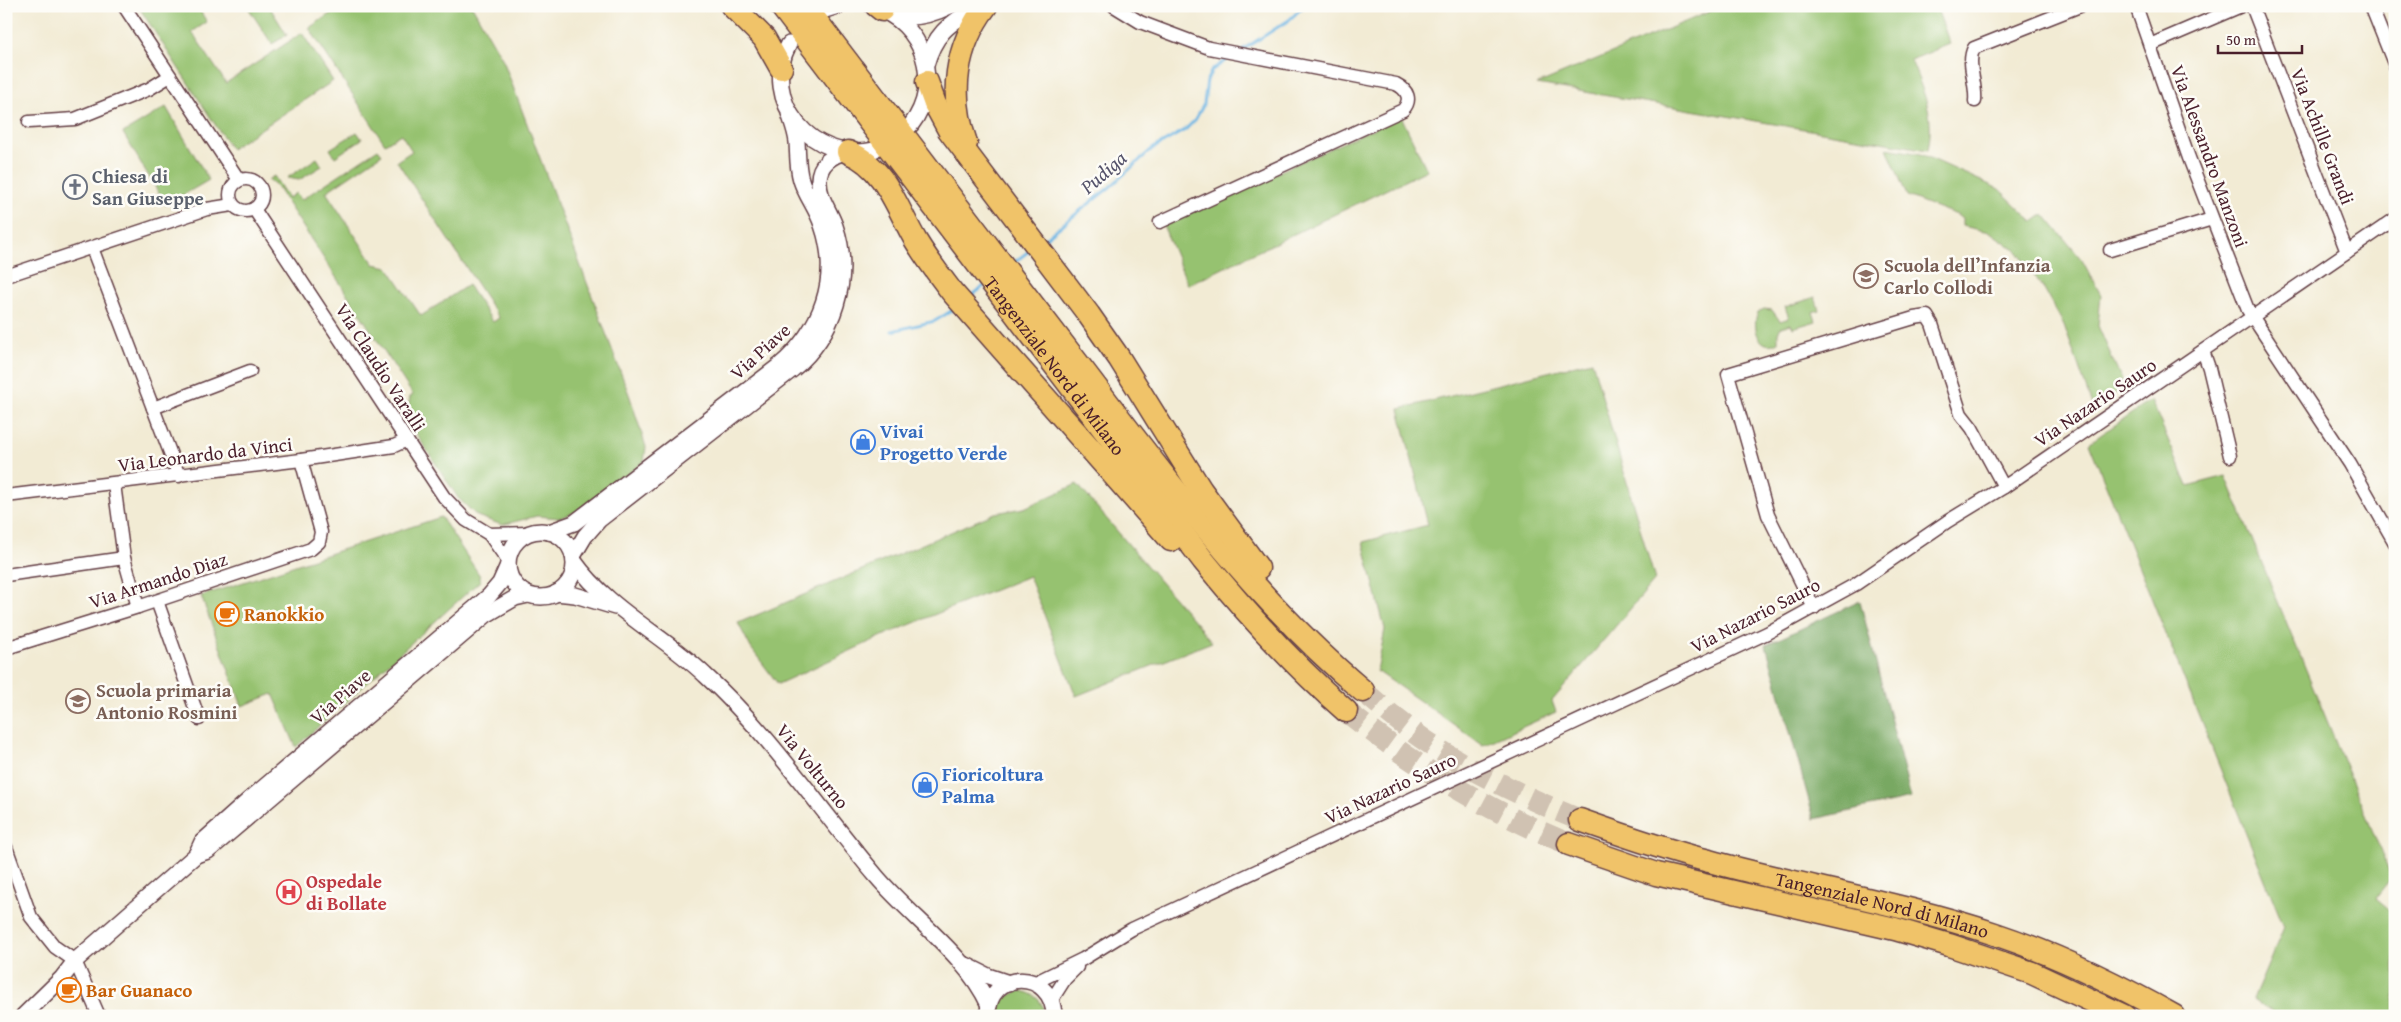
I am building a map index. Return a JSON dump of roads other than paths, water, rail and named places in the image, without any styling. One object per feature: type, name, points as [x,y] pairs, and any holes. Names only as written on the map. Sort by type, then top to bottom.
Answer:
[{"type":"highway","points":[[732,6],[764,38],[781,68]]},
{"type":"highway","name":"Tangenziale Nord di Milano","points":[[781,6],[987,261],[1240,605],[1292,662],[1346,711],[1288,668],[1258,639],[952,292],[923,253],[878,173],[861,158],[847,152]]},
{"type":"highway","points":[[972,161],[960,126],[956,102],[956,80],[960,56],[967,36],[986,6]]},
{"type":"highway","name":"Tangenziale Nord di Milano","points":[[823,8],[987,261]]},
{"type":"highway","points":[[927,74],[943,119],[972,161]]},
{"type":"highway","name":"Tangenziale Nord di Milano","points":[[972,161],[1089,315],[1119,358],[1201,490],[1229,531],[1265,577],[1363,690],[1309,643],[1220,546],[1002,281]]},
{"type":"highway","name":"Tangenziale Nord di Milano","points":[[1580,820],[1710,862],[1905,907],[1996,934],[2079,966],[2174,1016]]},
{"type":"highway","name":"Tangenziale Nord di Milano","points":[[1569,844],[1656,874],[1895,929],[1949,945],[2032,973],[2124,1016]]},
{"type":"street","points":[[124,6],[239,180]]},
{"type":"street","points":[[880,10],[905,18],[919,17],[950,6]]},
{"type":"street","points":[[911,125],[924,102],[931,48],[941,32],[977,6]]},
{"type":"street","points":[[1114,6],[1130,18],[1153,28],[1224,52],[1396,84],[1406,92],[1408,104],[1397,113],[1160,222]]},
{"type":"street","points":[[1975,101],[1976,93],[1971,57],[1974,48],[2080,6]]},
{"type":"street","name":"Via Alessandro Manzoni","points":[[2136,6],[2212,219],[2253,318],[2350,464],[2395,543]]},
{"type":"street","points":[[2150,45],[2240,6]]},
{"type":"street","name":"Via Achille Grandi","points":[[2252,6],[2348,252]]},
{"type":"street","points":[[2371,6],[2395,66]]},
{"type":"street","points":[[880,10],[915,37],[927,74]]},
{"type":"street","name":"Via Piave","points":[[549,532],[574,523],[779,366],[804,341],[816,321],[824,302],[828,283],[828,246],[819,216],[801,179],[797,140],[781,92],[781,68],[788,44]]},
{"type":"street","points":[[29,122],[75,119],[149,89],[170,76]]},
{"type":"street","points":[[789,113],[797,126],[814,140],[825,146],[847,152],[874,150]]},
{"type":"street","name":"Via Piave","points":[[573,559],[585,536],[599,520],[798,364],[821,339],[837,301],[842,261],[836,229],[820,190],[819,174],[822,166],[828,160],[847,152]]},
{"type":"street","points":[[250,179],[259,186],[262,197],[254,209],[242,212],[232,205],[229,194],[234,184],[239,180],[250,179]]},
{"type":"street","points":[[6,276],[211,208],[232,205]]},
{"type":"street","name":"Via Claudio Varalli","points":[[254,209],[456,511],[476,527],[489,534],[508,563]]},
{"type":"street","points":[[2110,250],[2212,219]]},
{"type":"street","name":"Via Nazario Sauro","points":[[1034,983],[1084,959],[1112,940],[1153,919],[1744,644],[1814,608],[1856,584],[1948,521],[2004,487],[2395,220]]},
{"type":"street","points":[[92,248],[179,476]]},
{"type":"street","points":[[1814,608],[1768,515],[1728,374],[1914,318],[1927,316],[1932,324],[1961,414],[1972,428],[2004,487]]},
{"type":"street","points":[[2203,352],[2209,368],[2230,456]]},
{"type":"street","points":[[153,408],[250,371]]},
{"type":"street","name":"Via Leonardo da Vinci","points":[[6,496],[301,460],[394,446],[407,440]]},
{"type":"street","name":"Via Armando Diaz","points":[[6,648],[311,550],[319,542],[321,532],[301,460]]},
{"type":"street","points":[[114,484],[124,558],[138,607]]},
{"type":"street","points":[[489,534],[549,532],[562,539],[573,559],[569,580],[556,593],[542,597],[528,595],[514,583],[508,563],[516,542],[529,533]]},
{"type":"street","points":[[6,574],[124,558]]},
{"type":"street","name":"Via Volturno","points":[[573,559],[582,573],[618,608],[663,639],[705,674],[736,706],[765,738],[877,878],[910,914],[962,963],[979,985],[989,1010]]},
{"type":"street","name":"Via Piave","points":[[196,855],[202,842],[250,799],[490,596],[500,583],[508,563]]},
{"type":"street","name":"Via Volturno","points":[[556,593],[575,594],[618,608]]},
{"type":"street","name":"Via Piave","points":[[12,1016],[56,972],[75,961],[196,855],[208,850],[486,614],[515,598],[528,595]]},
{"type":"street","points":[[157,601],[199,719]]},
{"type":"street","points":[[6,847],[31,917],[55,947],[75,961],[99,1016]]},
{"type":"street","name":"Via Nazario Sauro","points":[[1052,1008],[1065,979],[1084,959]]},
{"type":"street","name":"Via Piave","points":[[23,1016],[62,978],[75,961]]},
{"type":"street","name":"Via Volturno","points":[[962,963],[988,976],[1009,982],[1024,980],[1034,983]]},
{"type":"street","points":[[989,1010],[996,991],[1009,982]]},
{"type":"street","points":[[1034,983],[1046,992],[1052,1008]]},
{"type":"waterway","name":"Pudiga","points":[[1242,50],[1289,20],[1304,6]]},
{"type":"waterway","name":"Pudiga","points":[[1042,241],[1110,187],[1152,149],[1185,130],[1195,120],[1204,104],[1207,80],[1212,70],[1232,56]]},
{"type":"waterway","name":"Pudiga","points":[[1012,264],[1029,251]]},
{"type":"waterway","name":"Pudiga","points":[[969,298],[984,286]]},
{"type":"waterway","name":"Pudiga","points":[[892,331],[935,321],[956,308]]},
{"type":"tunnel","points":[[1363,691],[1394,717],[1444,753],[1520,794],[1580,820]]},
{"type":"tunnel","points":[[1346,711],[1425,769],[1453,786],[1510,817],[1569,844]]},
{"type":"place","name":"Chiesa di San Giuseppe","points":[[75,187]]},
{"type":"place","name":"Scuola dell’Infanzia Carlo Collodi","points":[[1866,276]]},
{"type":"place","name":"Vivai Progetto Verde","points":[[863,442]]},
{"type":"place","name":"Ranokkio","points":[[227,614]]},
{"type":"place","name":"Scuola primaria Antonio Rosmini","points":[[78,701]]},
{"type":"place","name":"Fioricoltura Palma","points":[[925,785]]},
{"type":"place","name":"Ospedale di Bollate","points":[[289,892]]},
{"type":"place","name":"Bar Guanaco","points":[[69,990]]}]
